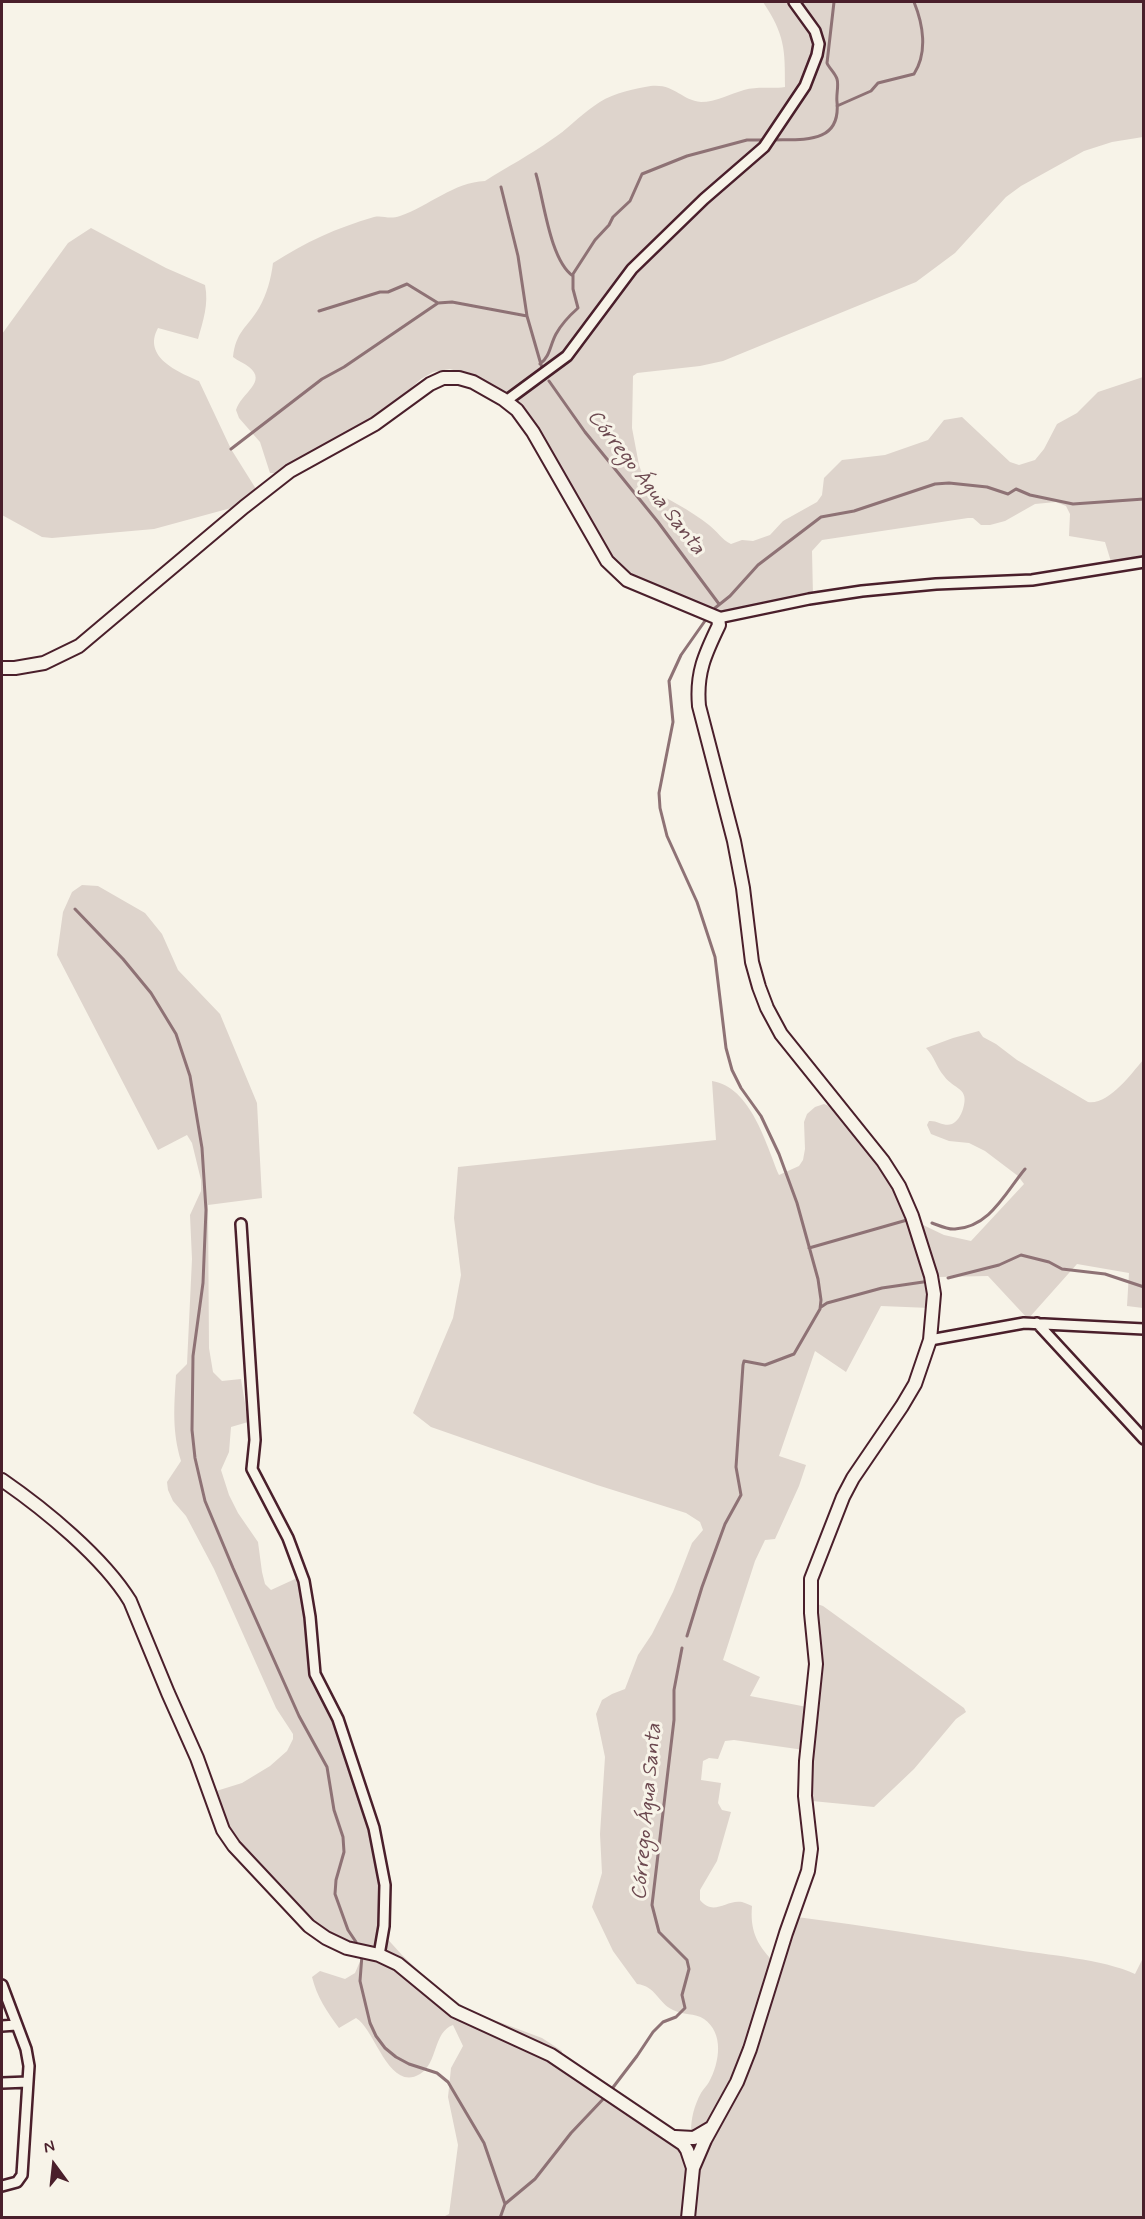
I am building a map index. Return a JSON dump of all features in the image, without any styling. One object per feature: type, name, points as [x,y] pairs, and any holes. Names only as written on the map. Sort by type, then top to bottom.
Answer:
[{"type":"street","points":[[506,401],[567,356],[636,264],[711,192],[764,147],[805,86],[818,49],[815,31],[795,2]]},
{"type":"street","points":[[2,668],[44,663],[79,646],[290,471],[375,424],[436,381],[453,377],[465,379],[506,401],[517,410],[533,432],[613,568],[627,580],[718,618],[809,599],[862,591],[936,584],[1032,580],[1101,571],[1143,562]]},
{"type":"street","points":[[688,2217],[693,2168],[734,2089],[750,2049],[808,1871],[811,1849],[805,1796],[806,1761],[816,1664],[811,1613],[811,1579],[843,1497],[853,1478],[910,1394],[930,1340],[934,1313],[933,1284],[912,1216],[899,1186],[883,1161],[782,1034],[767,1008],[759,987],[734,841],[699,706],[698,686],[701,666],[719,625],[718,618]]},
{"type":"street","points":[[241,1224],[255,1436],[252,1469],[300,1565],[310,1617],[313,1669],[338,1719],[353,1768],[372,1817],[385,1886],[384,1926],[379,1955]]},
{"type":"street","points":[[930,1340],[1014,1324],[1037,1323],[1110,1329],[1143,1329]]},
{"type":"street","points":[[1037,1323],[1143,1439]]},
{"type":"street","points":[[2,1480],[94,1557],[123,1589],[197,1758],[223,1830],[234,1846],[309,1926],[326,1938],[347,1948],[379,1955],[406,1969],[455,2011],[540,2049],[674,2137],[685,2146],[693,2168]]},
{"type":"street","points":[[2,1985],[26,2049],[28,2082],[22,2175],[17,2182],[2,2186]]},
{"type":"street","points":[[2,2026],[16,2025]]},
{"type":"street","points":[[2,2083],[28,2082]]},
{"type":"street","points":[[674,2137],[694,2138],[712,2128]]},
{"type":"shaded area","points":[[763,2],[1143,2],[1143,137],[1112,142],[1084,151],[1021,186],[1006,197],[955,253],[916,282],[723,361],[637,373],[633,376],[632,428],[639,465],[647,488],[694,514],[731,544],[742,540],[753,541],[770,535],[783,521],[817,502],[822,495],[824,478],[842,460],[885,455],[928,440],[944,420],[962,417],[1010,462],[1019,465],[1035,460],[1044,449],[1057,424],[1077,413],[1098,392],[1143,377],[1143,561],[1112,565],[1105,542],[1069,536],[1070,514],[1066,506],[1056,502],[1035,504],[1005,521],[990,525],[981,525],[973,518],[968,518],[822,540],[812,551],[813,596],[727,615],[725,610],[714,611],[624,573],[612,562],[573,488],[521,409],[505,391],[450,369],[433,372],[421,379],[383,413],[278,473],[270,473],[260,442],[239,418],[236,410],[252,388],[256,378],[254,372],[233,357],[239,335],[255,315],[264,297],[273,263],[297,248],[334,231],[374,217],[400,216],[463,185],[485,181],[557,136],[600,102],[618,94],[655,86],[670,89],[693,101],[707,102],[749,89],[785,87],[785,62],[780,33]]},
{"type":"shaded area","points":[[91,228],[166,268],[205,285],[206,306],[198,339],[158,328],[154,338],[155,347],[158,355],[165,362],[199,381],[231,449],[256,489],[231,508],[154,529],[52,538],[42,537],[2,515],[2,334],[68,243]]},
{"type":"shaded area","points":[[82,885],[98,886],[145,913],[162,934],[178,970],[220,1014],[257,1103],[262,1198],[208,1205],[209,1348],[213,1372],[222,1381],[241,1379],[248,1422],[231,1427],[229,1452],[221,1470],[238,1513],[258,1542],[265,1584],[271,1590],[308,1573],[315,1675],[338,1727],[372,1822],[384,1890],[382,1933],[437,1988],[470,2011],[542,2038],[562,2051],[559,2064],[668,2139],[688,2156],[683,2217],[443,2217],[449,2214],[458,2145],[448,2097],[451,2068],[463,2046],[453,2025],[442,2034],[426,2069],[409,2078],[391,2068],[363,2024],[356,2018],[339,2028],[323,2004],[312,1977],[320,1971],[345,1979],[355,1973],[364,1952],[332,1942],[269,1875],[249,1860],[233,1843],[213,1792],[242,1783],[270,1766],[287,1751],[293,1734],[276,1708],[214,1569],[186,1516],[173,1501],[168,1490],[167,1482],[181,1461],[175,1429],[176,1375],[187,1364],[192,1259],[190,1215],[201,1191],[201,1180],[192,1143],[187,1135],[158,1150],[57,955],[63,912],[72,892]]},
{"type":"shaded area","points":[[979,1031],[983,1037],[1017,1060],[1088,1102],[1096,1102],[1111,1094],[1143,1060],[1143,1308],[1127,1306],[1129,1273],[1077,1264],[1028,1319],[988,1276],[938,1277],[921,1224],[944,1235],[971,1241],[1024,1184],[1018,1176],[985,1151],[969,1143],[949,1141],[931,1134],[927,1125],[929,1121],[946,1125],[954,1123],[958,1120],[965,1102],[963,1093],[948,1081],[926,1048]]},
{"type":"shaded area","points":[[712,1081],[726,1085],[747,1105],[762,1133],[779,1175],[799,1166],[803,1160],[804,1122],[807,1114],[815,1107],[824,1104],[837,1109],[870,1149],[900,1195],[929,1289],[930,1308],[881,1306],[846,1372],[815,1351],[779,1456],[806,1465],[775,1539],[765,1540],[755,1561],[723,1660],[760,1677],[750,1696],[807,1707],[804,1750],[734,1740],[725,1741],[718,1759],[709,1758],[703,1761],[701,1780],[721,1783],[718,1803],[722,1810],[731,1812],[717,1861],[700,1890],[700,1900],[710,1907],[736,1902],[752,1906],[755,1936],[773,1961],[748,2036],[731,2078],[706,2124],[691,2133],[696,2103],[716,2066],[718,2048],[715,2032],[704,2019],[673,2010],[649,1988],[637,1984],[613,1951],[592,1907],[602,1873],[600,1834],[605,1757],[596,1714],[602,1700],[625,1689],[638,1655],[652,1634],[673,1592],[692,1543],[703,1530],[700,1522],[686,1513],[597,1485],[431,1427],[413,1413],[453,1318],[461,1275],[454,1218],[458,1167],[716,1140]]},
{"type":"shaded area","points":[[817,1604],[823,1606],[964,1708],[966,1712],[956,1719],[914,1769],[874,1807],[812,1801],[810,1774],[822,1663]]},
{"type":"shaded area","points":[[797,1917],[1074,1958],[1135,1974],[1143,1958],[1143,2217],[692,2218],[700,2166],[706,2149],[730,2109],[760,2040]]},
{"type":"waterway","name":"Córrego Água Santa","points":[[771,140],[817,137],[826,133],[833,126],[837,116],[838,81],[827,63],[834,2]]},
{"type":"waterway","points":[[837,106],[871,91],[878,83],[914,74],[923,47],[922,29],[914,2]]},
{"type":"waterway","name":"Córrego Água Santa","points":[[540,364],[548,354],[561,326],[578,308],[573,289],[573,274],[595,240],[613,217],[630,201],[642,174],[687,156],[747,140],[765,140]]},
{"type":"waterway","points":[[536,174],[553,244],[565,268],[573,276]]},
{"type":"waterway","points":[[501,187],[518,256],[527,316],[542,368]]},
{"type":"waterway","points":[[319,311],[380,292],[388,292],[407,284],[438,303],[452,302],[527,316]]},
{"type":"waterway","points":[[231,449],[322,379],[344,367],[438,303]]},
{"type":"waterway","name":"Córrego Água Santa","points":[[549,381],[585,432],[658,522],[719,604]]},
{"type":"waterway","points":[[715,608],[730,596],[758,565],[821,517],[854,511],[935,484],[949,483],[987,487],[1008,494],[1016,489],[1030,495],[1073,504],[1144,499]]},
{"type":"waterway","name":"Córrego Água Santa","points":[[687,1636],[725,1524],[741,1495],[736,1467],[744,1361],[765,1365],[794,1354],[820,1309],[821,1300],[818,1279],[797,1203],[779,1154],[761,1116],[741,1088],[732,1070],[726,1048],[715,957],[697,902],[667,836],[660,808],[659,793],[673,722],[669,681],[681,655],[707,618]]},
{"type":"waterway","points":[[75,909],[123,959],[151,993],[176,1034],[190,1076],[202,1148],[206,1210],[203,1283],[193,1356],[192,1430],[195,1458],[205,1501],[233,1568],[299,1716],[327,1767],[334,1810],[343,1837],[344,1852],[336,1880],[335,1894],[348,1930],[356,1942]]},
{"type":"waterway","points":[[932,1223],[952,1229],[967,1227],[978,1222],[996,1207],[1025,1169]]},
{"type":"waterway","points":[[809,1248],[907,1220]]},
{"type":"waterway","points":[[948,1278],[999,1265],[1021,1255],[1049,1262],[1062,1269],[1105,1274],[1144,1287]]},
{"type":"waterway","points":[[821,1307],[827,1303],[882,1288],[930,1281]]},
{"type":"waterway","name":"Córrego Água Santa","points":[[611,2090],[653,2032],[663,2022],[676,2017],[685,2008],[682,1995],[689,1969],[687,1960],[659,1932],[652,1905],[674,1720],[674,1690],[682,1648]]},
{"type":"waterway","points":[[362,1955],[360,1981],[370,2023],[376,2036],[396,2057],[437,2073],[448,2082],[484,2143],[505,2204]]},
{"type":"waterway","name":"Córrego Água Santa","points":[[500,2218],[505,2204],[535,2179],[571,2133],[607,2095]]}]
